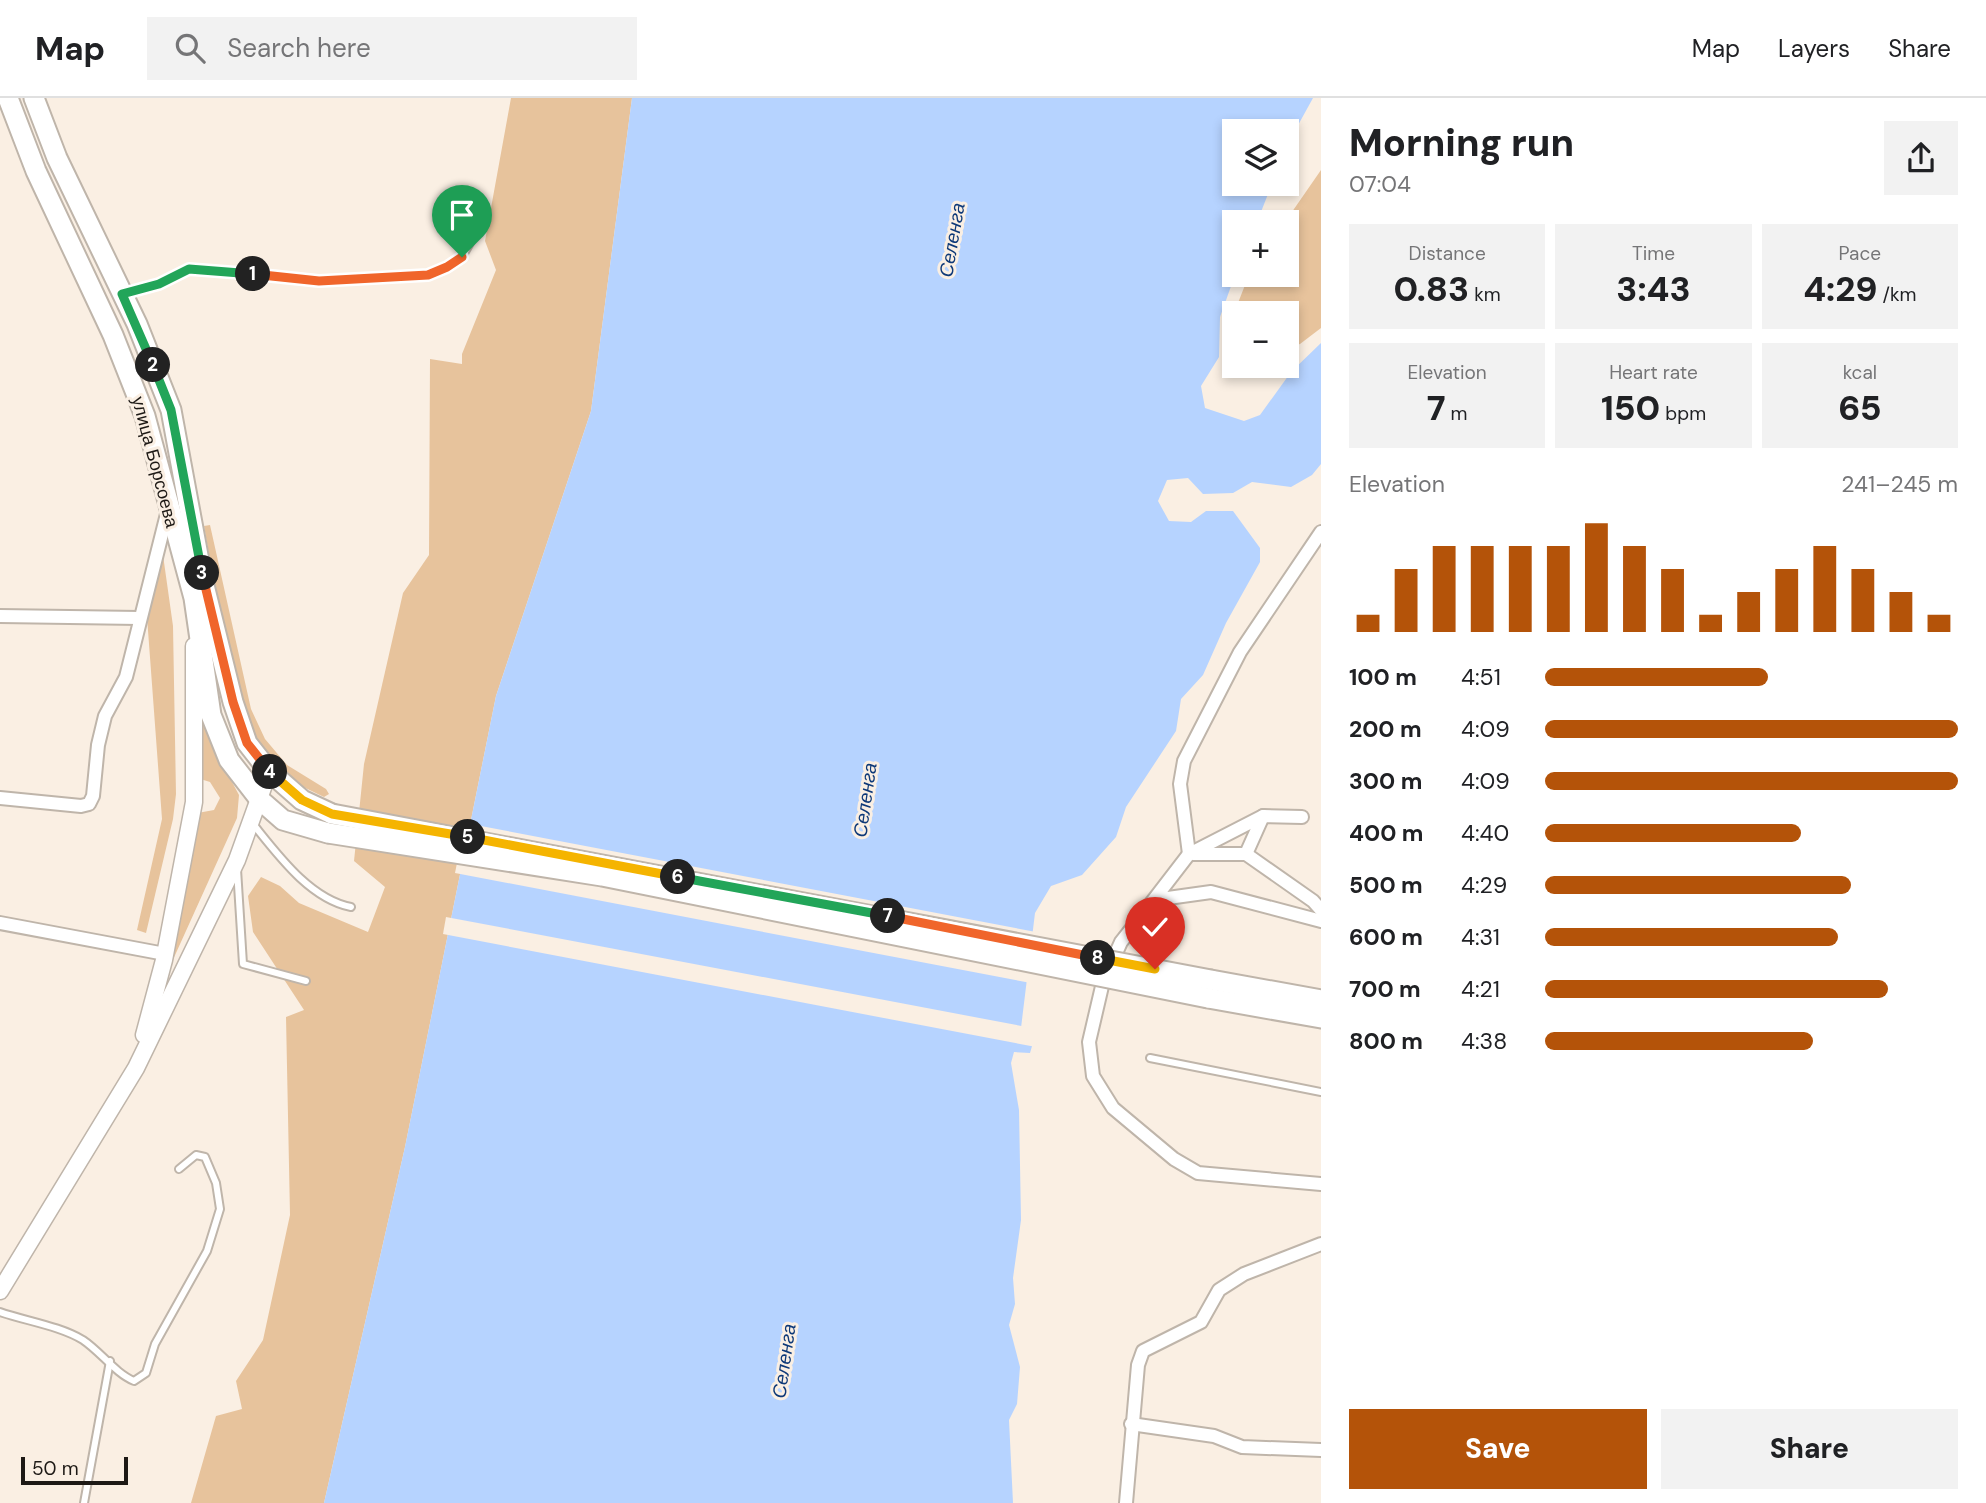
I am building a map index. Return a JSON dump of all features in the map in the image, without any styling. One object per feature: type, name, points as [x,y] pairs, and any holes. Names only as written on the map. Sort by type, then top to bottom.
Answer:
[{"type":"main road","name":"улица Борсоева","points":[[8,98],[36,171],[130,374],[145,416],[168,510],[194,598],[211,715],[229,760],[260,800],[284,820],[330,823]]},
{"type":"main road","name":"улица Борсоева","points":[[34,98],[57,158],[122,294],[171,410],[202,577],[233,702],[247,743],[269,771],[330,823]]},
{"type":"main road","points":[[330,823],[1210,989],[1321,1018]]},
{"type":"main road","points":[[1210,989],[1321,1000]]},
{"type":"street","points":[[0,798],[81,806],[89,804],[93,796],[98,745],[105,716],[125,677],[168,510]]},
{"type":"street","points":[[1189,853],[1180,784],[1184,761],[1240,652],[1321,532]]},
{"type":"street","points":[[135,1068],[165,954],[194,802],[194,598]]},
{"type":"street","points":[[0,616],[139,618]]},
{"type":"street","points":[[0,1291],[135,1068],[237,860],[269,771]]},
{"type":"street","points":[[1246,854],[1263,816]]},
{"type":"street","points":[[1302,817],[1263,816],[1189,853],[1121,942],[1103,982],[1089,1042],[1093,1076],[1113,1108],[1136,1130],[1198,1173],[1321,1184]]},
{"type":"street","points":[[252,823],[265,819],[284,820]]},
{"type":"street","points":[[1189,853],[1246,854],[1313,901],[1321,910]]},
{"type":"street","points":[[1147,909],[1168,898],[1211,892],[1321,921]]},
{"type":"street","points":[[0,923],[165,954]]},
{"type":"street","points":[[1126,1503],[1131,1423],[1138,1365],[1143,1351],[1201,1322],[1219,1290],[1244,1274],[1321,1244]]},
{"type":"street","points":[[1131,1423],[1214,1436],[1242,1447],[1321,1450]]},
{"type":"lane","points":[[122,294],[159,284],[189,269],[319,281],[428,275],[462,257],[471,241],[474,223]]},
{"type":"lane","points":[[252,823],[274,850],[323,897],[351,907]]},
{"type":"lane","points":[[237,860],[243,964],[306,981]]},
{"type":"lane","points":[[1150,1058],[1321,1092]]},
{"type":"lane","points":[[0,1312],[81,1339],[110,1360],[124,1377],[134,1381],[146,1373],[155,1344],[207,1251],[220,1209],[214,1174],[205,1157],[196,1155],[179,1169]]},
{"type":"lane","points":[[84,1503],[110,1360]]},
{"type":"shaded area","points":[[511,98],[632,98],[591,411],[496,696],[405,1147],[324,1503],[191,1503],[216,1416],[242,1409],[236,1381],[263,1340],[290,1215],[286,1017],[304,1010],[253,932],[248,896],[261,877],[280,886],[299,903],[368,932],[385,887],[354,861],[364,764],[403,593],[429,555],[430,359],[462,364],[462,354],[496,270],[485,241]]},
{"type":"shaded area","points":[[1321,170],[1321,328],[1299,344],[1299,301],[1239,301],[1244,287],[1299,287],[1299,210],[1293,210]]},
{"type":"shaded area","points":[[210,525],[251,709],[265,739],[287,765],[326,789],[329,794],[324,797],[291,781],[256,745],[233,692],[204,526]]},
{"type":"shaded area","points":[[162,548],[173,626],[176,794],[173,819],[146,933],[137,930],[162,819],[145,590]]},
{"type":"shaded area","points":[[193,684],[211,743],[239,795],[237,818],[162,984],[192,814],[214,810],[220,798],[210,782],[194,777]]},
{"type":"water","name":"Селенга","points":[[632,98],[1313,98],[1299,123],[1299,119],[1222,119],[1222,196],[1267,196],[1262,210],[1222,210],[1222,287],[1231,287],[1226,301],[1222,301],[1219,357],[1201,386],[1205,408],[1244,421],[1260,415],[1287,378],[1299,378],[1299,364],[1321,343],[1321,464],[1312,475],[1291,487],[1252,482],[1233,493],[1203,494],[1188,478],[1167,480],[1158,501],[1169,521],[1191,522],[1206,511],[1233,511],[1260,548],[1260,562],[1226,623],[1203,675],[1181,699],[1176,731],[1126,807],[1116,837],[1082,875],[1051,886],[1035,913],[1021,1028],[1035,1036],[1030,1053],[1014,1052],[1011,1063],[1019,1110],[1021,1220],[1013,1278],[1015,1304],[1009,1325],[1020,1367],[1017,1404],[1009,1420],[1013,1503],[324,1503],[405,1147],[496,696],[591,411]]},
{"type":"pier","points":[[465,823],[1036,932],[1031,983],[455,873]]},
{"type":"pier","points":[[446,917],[1027,1027],[1038,1036],[1036,1047],[443,934]]},
{"type":"route","points":[[462,257],[428,275],[319,281],[189,269],[159,284],[122,294],[137,324],[171,410],[202,577],[233,702],[247,743],[269,771],[302,800],[332,814],[382,825],[457,835],[1155,969]]}]
